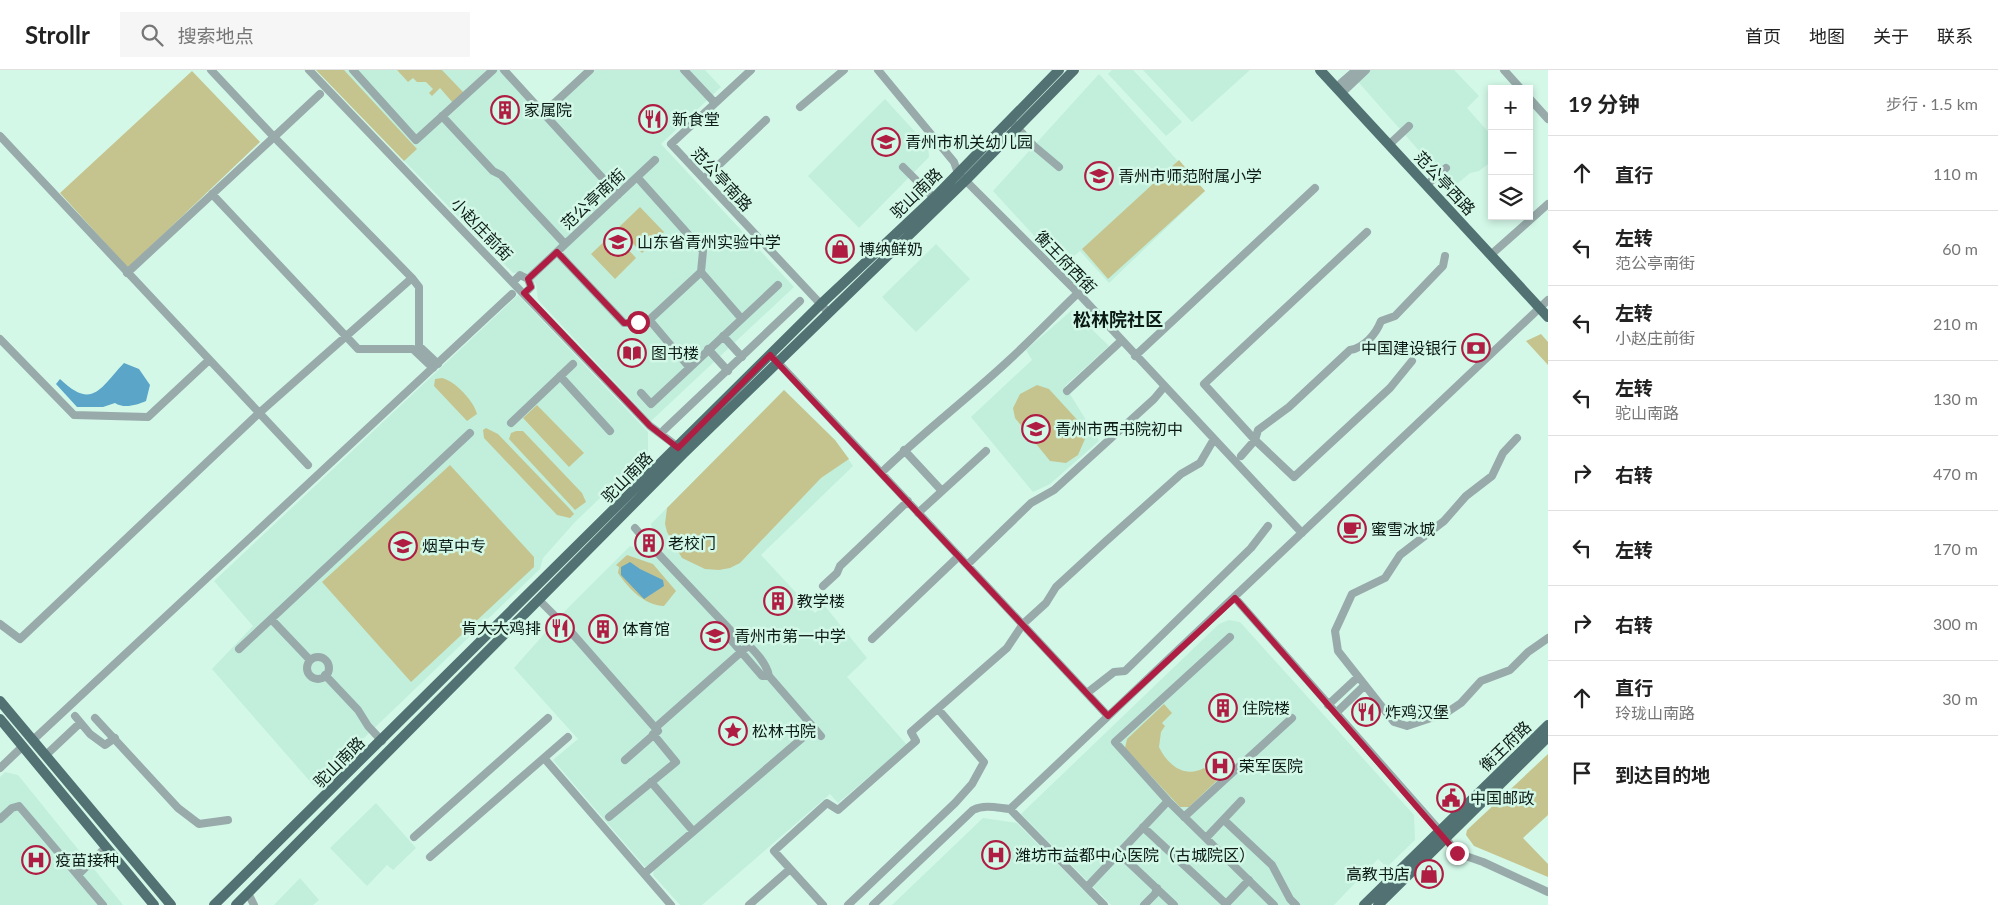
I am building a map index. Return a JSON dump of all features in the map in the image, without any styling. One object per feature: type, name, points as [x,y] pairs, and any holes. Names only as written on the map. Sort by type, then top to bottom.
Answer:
[{"type":"main road","name":"驼山南路","points":[[1014,124],[1060,70]]},
{"type":"main road","name":"驼山南路","points":[[214,905],[678,448],[774,358],[1014,124],[1074,70]]},
{"type":"main road","name":"范公亭西路","points":[[1320,70],[1545,306]]},
{"type":"main road","name":"范公亭西路","points":[[1329,70],[1545,306],[1548,317]]},
{"type":"main road","name":"驼山南路","points":[[825,308],[934,198],[962,176]]},
{"type":"main road","name":"驼山南路","points":[[236,905],[539,600],[774,358]]},
{"type":"main road","points":[[0,700],[171,905]]},
{"type":"main road","points":[[0,719],[154,905]]},
{"type":"main road","name":"衡王府路","points":[[1442,835],[1548,725]]},
{"type":"main road","name":"衡王府路","points":[[1442,835],[1548,737]]},
{"type":"main road","points":[[1365,905],[1442,835]]},
{"type":"main road","points":[[1378,905],[1442,835]]},
{"type":"street","points":[[212,70],[420,287],[419,346],[435,366]]},
{"type":"street","name":"小赵庄前街","points":[[309,70],[650,426],[678,448]]},
{"type":"street","points":[[353,70],[416,140],[493,70]]},
{"type":"street","points":[[504,70],[618,195]]},
{"type":"street","points":[[548,109],[590,70]]},
{"type":"street","points":[[684,70],[715,103]]},
{"type":"street","points":[[737,70],[744,77]]},
{"type":"street","name":"范公亭南路","points":[[751,70],[671,144],[825,308]]},
{"type":"street","points":[[800,107],[844,70]]},
{"type":"street","name":"衡王府西街","points":[[878,70],[954,162],[962,176],[1078,293],[1302,534]]},
{"type":"street","points":[[1343,86],[1356,70]]},
{"type":"street","points":[[1343,86],[1366,70]]},
{"type":"street","points":[[1504,70],[1517,85]]},
{"type":"street","points":[[126,273],[320,94]]},
{"type":"street","points":[[1533,102],[1548,119]]},
{"type":"street","points":[[442,116],[493,171],[501,174],[566,244]]},
{"type":"street","points":[[704,180],[766,120]]},
{"type":"street","points":[[1014,124],[1034,146],[1059,167]]},
{"type":"street","points":[[1393,141],[1409,126]]},
{"type":"street","points":[[0,136],[208,361],[308,465]]},
{"type":"street","name":"范公亭南街","points":[[528,279],[656,160]]},
{"type":"street","points":[[903,167],[934,198]]},
{"type":"street","points":[[1430,182],[1446,168]]},
{"type":"street","points":[[637,177],[704,251],[701,272],[647,322]]},
{"type":"street","points":[[1135,356],[1315,188]]},
{"type":"street","points":[[212,194],[358,349],[413,349],[435,366]]},
{"type":"street","points":[[1494,252],[1548,204]]},
{"type":"street","points":[[1367,232],[1204,384],[1255,440],[1294,477],[1390,388],[1412,361]]},
{"type":"street","points":[[557,252],[624,323],[652,323],[689,367]]},
{"type":"street","points":[[1241,456],[1255,440],[1258,430],[1289,407],[1350,350],[1358,349],[1377,331],[1381,321],[1395,316],[1443,266],[1445,256]]},
{"type":"street","points":[[701,272],[741,318]]},
{"type":"street","points":[[513,282],[520,275],[528,279],[531,287],[524,293]]},
{"type":"street","points":[[0,624],[20,639],[258,414],[412,278]]},
{"type":"street","points":[[641,393],[651,404],[778,285]]},
{"type":"street","points":[[881,473],[904,450],[1006,363],[1078,293]]},
{"type":"street","points":[[33,740],[512,294]]},
{"type":"street","points":[[664,430],[735,365],[800,301]]},
{"type":"street","points":[[1010,809],[1545,306]]},
{"type":"street","points":[[723,336],[742,357]]},
{"type":"street","points":[[0,339],[74,415],[148,417],[208,361]]},
{"type":"street","points":[[1067,391],[1121,341]]},
{"type":"street","points":[[708,349],[728,371]]},
{"type":"street","points":[[774,358],[1108,716]]},
{"type":"street","points":[[511,423],[574,364]]},
{"type":"street","points":[[735,365],[742,372]]},
{"type":"street","points":[[560,376],[610,431]]},
{"type":"street","points":[[967,565],[1031,503],[1054,490],[1154,399],[1164,387]]},
{"type":"street","points":[[239,649],[470,433]]},
{"type":"street","points":[[1517,438],[1503,453],[1492,476],[1466,496],[1444,521],[1400,554],[1385,578],[1352,594],[1335,631],[1338,652],[1394,722],[1407,726],[1446,712],[1461,703],[1481,681],[1510,670],[1528,652],[1548,638]]},
{"type":"street","points":[[823,905],[774,851],[827,803],[838,810],[916,741],[912,732],[1007,648],[1023,624],[1046,603],[1056,587],[1181,474],[1200,464],[1214,440]]},
{"type":"street","points":[[904,450],[942,491]]},
{"type":"street","points":[[918,513],[986,451]]},
{"type":"street","points":[[823,586],[837,573],[840,566],[908,501]]},
{"type":"street","points":[[1087,693],[1114,672],[1125,670],[1251,548],[1268,526]]},
{"type":"street","points":[[635,528],[734,634],[738,634],[749,645],[768,668],[769,676],[821,736]]},
{"type":"street","points":[[872,639],[959,556]]},
{"type":"street","points":[[1235,598],[1457,853],[1483,862],[1548,892]]},
{"type":"street","points":[[539,600],[571,632],[654,731],[676,762],[609,817]]},
{"type":"street","points":[[271,619],[310,660]]},
{"type":"street","points":[[734,634],[730,639],[762,676],[769,676]]},
{"type":"street","points":[[1230,637],[1116,742],[1168,801],[1274,905]]},
{"type":"street","points":[[625,760],[654,731],[749,645]]},
{"type":"street","points":[[318,657],[325,660],[328,666],[325,676],[319,679],[309,674],[307,668],[310,660],[318,657]]},
{"type":"street","points":[[325,676],[358,710],[368,726],[382,741]]},
{"type":"street","points":[[1328,705],[1358,677]]},
{"type":"street","points":[[1336,713],[1365,685]]},
{"type":"street","points":[[848,905],[955,803],[972,784],[984,762],[938,709]]},
{"type":"street","points":[[75,716],[80,723],[105,745],[115,738]]},
{"type":"street","points":[[95,718],[178,808],[199,824],[228,820]]},
{"type":"street","points":[[414,836],[548,718]]},
{"type":"street","points":[[1184,817],[1292,718]]},
{"type":"street","points":[[46,755],[80,723]]},
{"type":"street","points":[[645,873],[814,728]]},
{"type":"street","points":[[430,857],[568,737]]},
{"type":"street","points":[[0,768],[23,746]]},
{"type":"street","points":[[544,758],[645,873],[647,880],[671,905]]},
{"type":"street","points":[[651,782],[693,831]]},
{"type":"street","points":[[1087,887],[1168,801]]},
{"type":"street","points":[[1206,838],[1241,801]]},
{"type":"street","points":[[0,819],[12,808],[20,806],[103,905]]},
{"type":"street","points":[[873,905],[973,810],[979,807],[1010,809],[1104,905]]},
{"type":"street","points":[[1224,820],[1272,865],[1290,899],[1296,905]]},
{"type":"street","points":[[1143,828],[1226,904],[1249,880]]},
{"type":"street","points":[[78,875],[106,847]]},
{"type":"street","points":[[1120,854],[1174,905]]},
{"type":"street","points":[[749,905],[790,868]]},
{"type":"street","points":[[1144,905],[1156,894],[1157,888]]},
{"type":"street","points":[[248,893],[254,905]]},
{"type":"street","points":[[1284,905],[1290,899]]},
{"type":"shaded area","name":"山东省青州实验中学","points":[[316,70],[508,70],[548,114],[595,70],[705,70],[721,87],[661,144],[794,287],[651,421],[538,300],[536,284],[524,272],[513,273]]},
{"type":"shaded area","points":[[316,70],[344,70],[417,149],[404,161]]},
{"type":"shaded area","points":[[397,70],[442,70],[464,93],[453,103],[440,88],[432,96],[429,93],[433,89],[426,82],[417,82],[413,78],[408,82]]},
{"type":"shaded area","points":[[1112,70],[1133,70],[1182,122],[1166,136],[1108,74]]},
{"type":"shaded area","points":[[1143,70],[1250,70],[1192,122]]},
{"type":"shaded area","points":[[1360,70],[1454,70],[1479,96],[1467,108],[1488,132],[1488,164],[1479,171],[1470,173],[1452,188],[1353,76]]},
{"type":"shaded area","points":[[192,71],[260,142],[128,268],[60,193]]},
{"type":"shaded area","name":"青州市师范附属小学","points":[[1099,74],[1205,191],[1109,283],[1080,251],[1062,266],[993,191]]},
{"type":"shaded area","points":[[885,99],[928,146],[929,157],[859,228],[808,176]]},
{"type":"shaded area","points":[[1179,160],[1205,191],[1108,279],[1082,249]]},
{"type":"shaded area","points":[[640,207],[664,232],[642,253],[618,228]]},
{"type":"shaded area","points":[[613,233],[636,258],[615,279],[591,254]]},
{"type":"shaded area","points":[[936,244],[970,279],[916,332],[882,297]]},
{"type":"shaded area","name":"烟草中专","points":[[518,295],[648,432],[648,452],[574,523],[543,558],[540,569],[314,786],[212,669],[253,626],[214,581]]},
{"type":"shaded area","name":"青州市西书院初中","points":[[1072,310],[1109,346],[1065,386],[1099,441],[1050,484],[1033,492],[971,417],[1032,360],[1026,350]]},
{"type":"shaded area","points":[[1541,334],[1548,342],[1548,365],[1526,341]]},
{"type":"shaded area","points":[[442,378],[453,383],[463,392],[472,403],[477,414],[467,421],[434,386],[435,379]]},
{"type":"shaded area","points":[[1037,385],[1049,389],[1082,425],[1085,439],[1078,455],[1066,463],[1050,461],[1015,418],[1013,408],[1020,394]]},
{"type":"shaded area","name":"青州市第一中学","points":[[784,390],[835,440],[853,466],[761,555],[815,613],[824,605],[867,658],[847,677],[907,745],[838,803],[830,794],[702,905],[680,905],[653,875],[654,870],[649,865],[645,867],[553,760],[578,739],[514,668],[561,615],[630,546],[642,550],[655,537],[651,524]]},
{"type":"shaded area","points":[[784,390],[835,440],[849,459],[821,478],[740,563],[730,568],[719,570],[705,569],[682,558],[667,532],[665,524],[667,508]]},
{"type":"shaded area","points":[[537,405],[584,453],[569,467],[523,418]]},
{"type":"shaded area","points":[[486,428],[498,434],[570,509],[574,514],[570,518],[557,515],[484,438],[483,430]]},
{"type":"shaded area","points":[[523,431],[582,493],[586,502],[575,510],[509,439],[511,433]]},
{"type":"shaded area","points":[[450,465],[534,557],[534,567],[411,682],[322,582]]},
{"type":"shaded area","points":[[627,555],[653,564],[676,591],[664,606],[650,603],[632,590],[622,579],[618,573],[619,567],[616,565]]},
{"type":"shaded area","name":"荣军医院","points":[[1229,620],[1240,622],[1414,815],[1415,840],[1387,867],[1378,859],[1334,905],[1111,905],[1021,814],[1219,624]]},
{"type":"shaded area","points":[[1164,704],[1172,713],[1162,723],[1165,726],[1161,732],[1159,747],[1171,764],[1183,771],[1190,772],[1204,768],[1207,771],[1217,763],[1226,772],[1189,807],[1180,807],[1125,748],[1127,739]]},
{"type":"shaded area","points":[[1548,754],[1548,815],[1523,838],[1548,864],[1548,877],[1474,846],[1466,835],[1467,830]]},
{"type":"shaded area","points":[[5,772],[18,775],[123,905],[0,905],[0,777]]},
{"type":"shaded area","points":[[376,803],[416,848],[393,870],[387,865],[367,886],[330,848]]},
{"type":"shaded area","name":"潍坊市益都中心医院（古城院区）","points":[[983,818],[1017,823],[1098,905],[892,905]]},
{"type":"shaded area","points":[[300,878],[319,900],[313,905],[274,905]]},
{"type":"water","points":[[124,363],[139,369],[150,385],[146,401],[130,406],[122,406],[115,403],[103,407],[77,407],[56,384],[60,379],[81,393],[89,394],[96,392]]},
{"type":"water","points":[[630,562],[663,580],[664,586],[644,599],[621,575],[621,567]]},
{"type":"place","name":"家属院","points":[[505,110]]},
{"type":"place","name":"新食堂","points":[[653,119]]},
{"type":"place","name":"青州市机关幼儿园","points":[[886,142]]},
{"type":"place","name":"青州市师范附属小学","points":[[1099,176]]},
{"type":"place","name":"山东省青州实验中学","points":[[618,242]]},
{"type":"place","name":"博纳鲜奶","points":[[840,249]]},
{"type":"place","name":"中国建设银行","points":[[1476,348]]},
{"type":"place","name":"图书楼","points":[[632,353]]},
{"type":"place","name":"青州市西书院初中","points":[[1036,429]]},
{"type":"place","name":"蜜雪冰城","points":[[1352,529]]},
{"type":"place","name":"老校门","points":[[649,543]]},
{"type":"place","name":"烟草中专","points":[[403,546]]},
{"type":"place","name":"教学楼","points":[[778,601]]},
{"type":"place","name":"肯大大鸡排","points":[[560,628]]},
{"type":"place","name":"体育馆","points":[[603,629]]},
{"type":"place","name":"青州市第一中学","points":[[715,636]]},
{"type":"place","name":"住院楼","points":[[1223,708]]},
{"type":"place","name":"炸鸡汉堡","points":[[1366,712]]},
{"type":"place","name":"松林书院","points":[[733,731]]},
{"type":"place","name":"荣军医院","points":[[1220,766]]},
{"type":"place","name":"中国邮政","points":[[1451,798]]},
{"type":"place","name":"潍坊市益都中心医院（古城院区）","points":[[996,855]]},
{"type":"place","name":"疫苗接种","points":[[36,860]]},
{"type":"place","name":"高教书店","points":[[1429,874]]},
{"type":"district","name":"松林院社区","points":[[1118,320]]},
{"type":"route","points":[[638,322],[624,323],[557,252],[528,279],[531,287],[524,293],[650,426],[672,441],[678,448],[770,355],[1108,716],[1235,598],[1440,831],[1457,853]]}]
